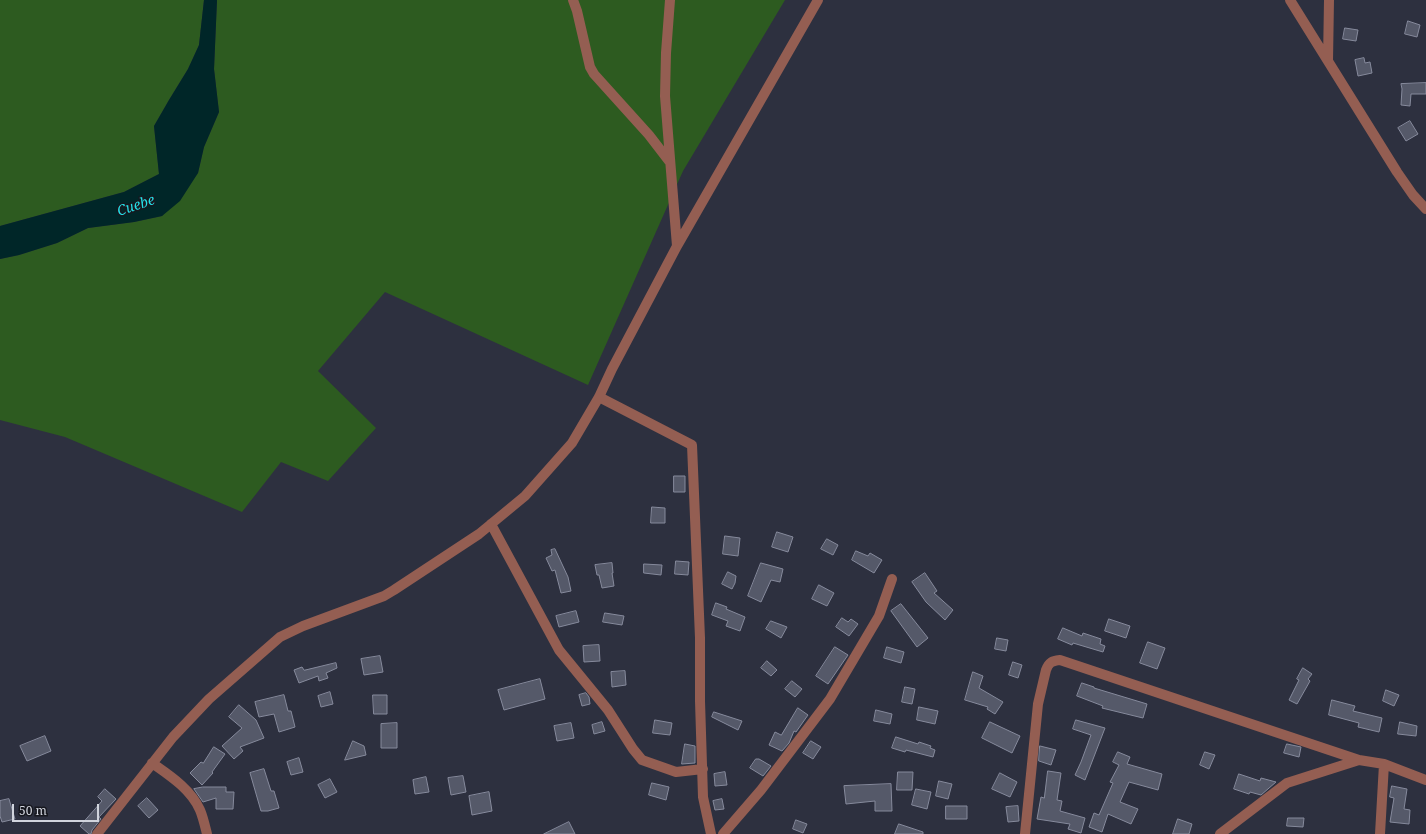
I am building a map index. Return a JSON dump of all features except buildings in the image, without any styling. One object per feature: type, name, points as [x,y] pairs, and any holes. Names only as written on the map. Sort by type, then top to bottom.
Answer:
[{"type":"street","points":[[573,0],[590,67],[594,74],[649,135],[669,162]]},
{"type":"street","points":[[670,0],[665,96],[676,246]]},
{"type":"street","points":[[96,834],[173,737],[209,699],[280,637],[303,626],[384,596],[479,534],[525,496],[550,469],[572,443],[599,398],[612,369],[676,246],[818,0]]},
{"type":"street","points":[[1290,0],[1397,172],[1413,195],[1426,209]]},
{"type":"street","points":[[1328,61],[1329,0]]},
{"type":"street","points":[[599,398],[692,445],[700,638],[703,798],[711,834]]},
{"type":"street","points":[[492,524],[559,650],[608,710],[633,749],[642,760],[676,772],[702,769]]},
{"type":"street","points":[[723,834],[761,790],[830,699],[879,616],[892,579]]},
{"type":"street","points":[[1025,834],[1038,704],[1048,665],[1053,661],[1060,660],[1359,760],[1384,764],[1426,780]]},
{"type":"street","points":[[1220,834],[1287,783],[1359,760]]},
{"type":"street","points":[[152,763],[186,789],[199,808],[207,834]]},
{"type":"street","points":[[1380,834],[1384,764]]},
{"type":"green space","points":[[0,0],[204,0],[199,45],[188,69],[154,126],[159,174],[124,192],[0,226]]},
{"type":"green space","points":[[217,0],[785,0],[683,171],[588,385],[385,292],[318,371],[376,428],[328,481],[281,462],[242,512],[65,437],[0,420],[0,259],[19,255],[57,243],[88,228],[134,222],[162,216],[198,173],[204,147],[219,112],[214,69]]},
{"type":"water","name":"Cuebe","points":[[204,0],[217,0],[214,69],[219,112],[204,147],[198,173],[180,201],[162,216],[134,222],[88,228],[57,243],[19,255],[0,259],[0,226],[124,192],[159,174],[154,126],[188,69],[199,45]]}]
